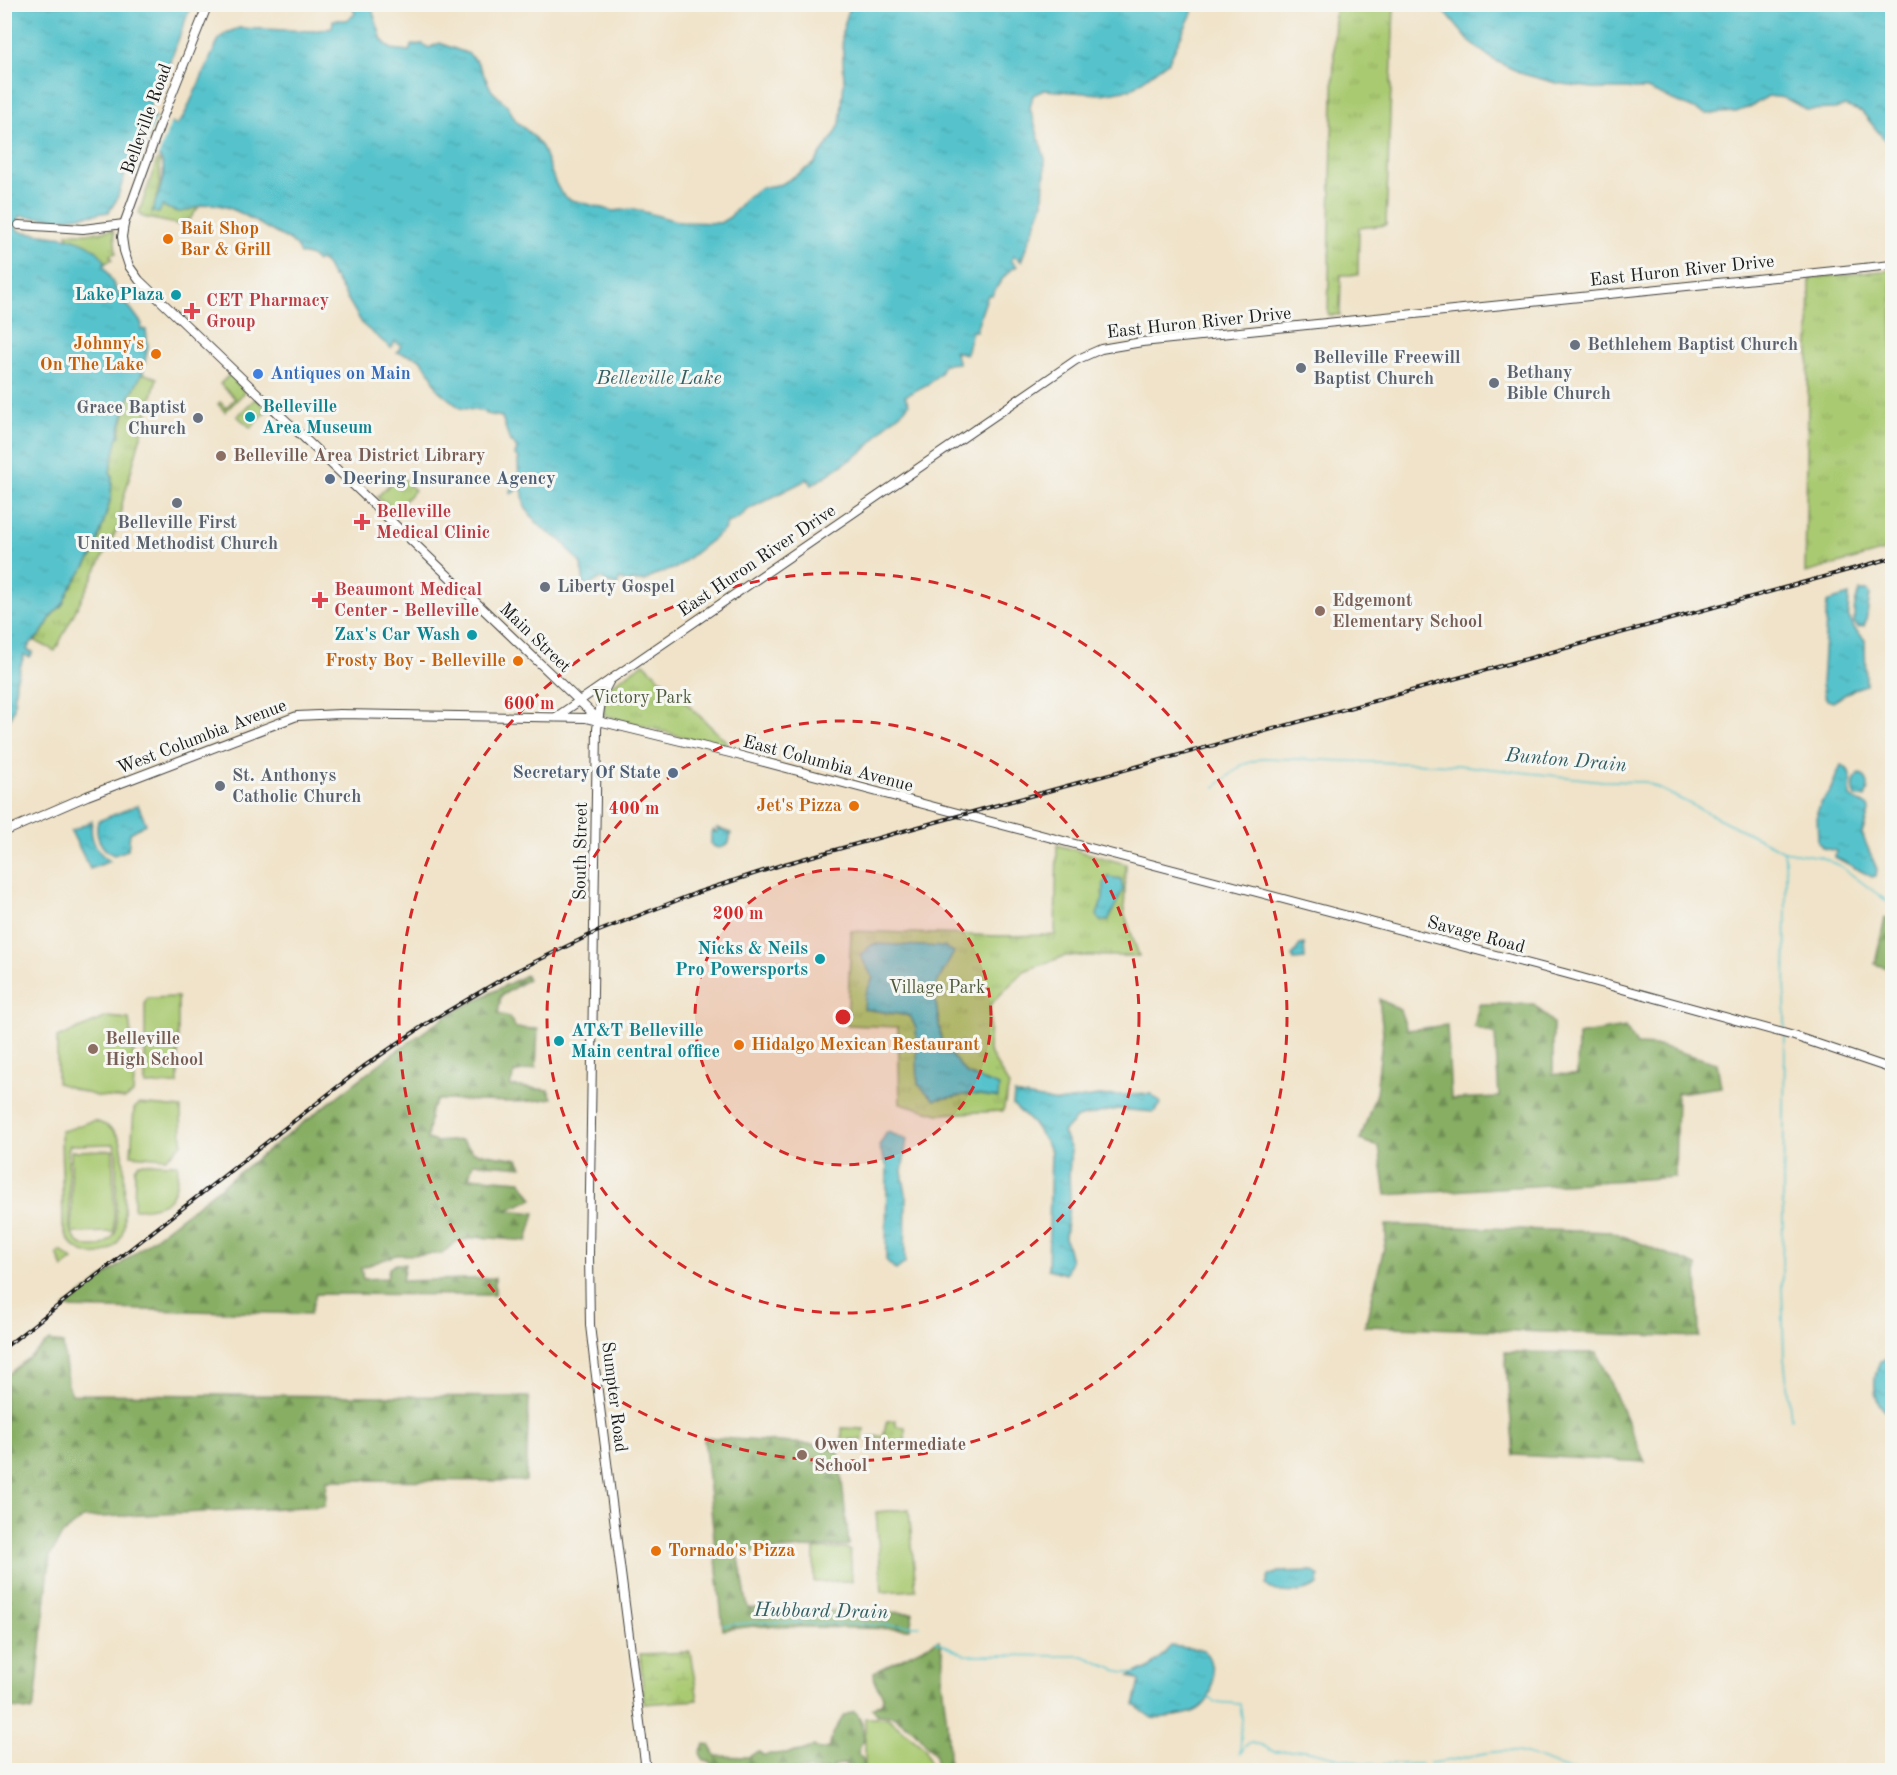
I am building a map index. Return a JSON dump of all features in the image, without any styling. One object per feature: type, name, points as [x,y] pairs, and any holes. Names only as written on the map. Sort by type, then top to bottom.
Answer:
[{"type":"main road","name":"Belleville Road","points":[[123,247],[124,224],[162,119],[208,4]]},
{"type":"main road","points":[[19,225],[83,229],[124,224]]},
{"type":"main road","name":"Main Street","points":[[123,247],[129,266],[139,280],[599,720]]},
{"type":"main road","name":"East Huron River Drive","points":[[555,718],[1076,360],[1101,349],[1142,342],[1893,265]]},
{"type":"main road","name":"South Street","points":[[593,1025],[599,720],[603,695],[610,679]]},
{"type":"main road","name":"West Columbia Avenue","points":[[4,832],[87,796],[297,716],[340,714],[599,720]]},
{"type":"main road","name":"East Columbia Avenue","points":[[599,720],[1049,839]]},
{"type":"main road","name":"Savage Road","points":[[1049,839],[1749,1023],[1804,1039],[1893,1070]]},
{"type":"main road","name":"Sumpter Road","points":[[593,1025],[590,1324],[646,1770]]},
{"type":"green space","points":[[1335,5],[1394,5],[1386,225],[1359,228],[1358,275],[1341,275],[1340,315],[1328,315]]},
{"type":"green space","points":[[157,160],[160,161],[160,177],[153,212],[162,206],[200,205],[185,226],[143,217],[139,213]]},
{"type":"green space","points":[[114,231],[116,253],[110,255],[112,259],[106,263],[94,250],[68,237],[67,233],[90,233]]},
{"type":"green space","points":[[1892,270],[1892,549],[1805,573],[1810,278]]},
{"type":"green space","points":[[142,373],[157,378],[122,504],[119,525],[55,651],[35,641],[53,614],[63,604],[69,590],[94,554],[110,501],[109,473],[118,435],[129,398]]},
{"type":"green space","points":[[230,374],[245,392],[225,412],[218,404],[220,402],[226,408],[235,398],[220,384]]},
{"type":"green space","points":[[256,398],[267,410],[251,428],[237,416]]},
{"type":"green space","points":[[399,475],[415,490],[393,512],[377,497]]},
{"type":"green space","name":"Victory Park","points":[[644,663],[727,742],[727,745],[723,748],[603,715],[605,695],[610,686]]},
{"type":"green space","name":"Village Park","points":[[1057,845],[1126,864],[1124,912],[1139,956],[1065,956],[1024,971],[990,1005],[989,1051],[1009,1086],[1003,1111],[938,1114],[900,1103],[898,1027],[847,1025],[851,931],[1000,936],[1055,935]]},
{"type":"green space","points":[[1892,917],[1892,970],[1875,964],[1885,918]]},
{"type":"green space","points":[[526,975],[528,979],[501,996],[498,1014],[509,1017],[516,1028],[538,1029],[536,1068],[514,1073],[510,1086],[548,1090],[552,1098],[510,1102],[437,1100],[431,1110],[427,1139],[436,1142],[461,1140],[474,1152],[518,1159],[522,1167],[473,1163],[469,1177],[521,1181],[533,1199],[507,1210],[535,1213],[527,1241],[479,1237],[455,1242],[442,1254],[396,1255],[361,1268],[363,1279],[387,1278],[389,1268],[396,1264],[405,1264],[402,1281],[495,1278],[495,1295],[316,1294],[310,1314],[64,1308],[383,1061],[449,1014]]},
{"type":"green space","points":[[178,997],[178,1084],[145,1085],[145,1001],[148,998]]},
{"type":"green space","points":[[1379,999],[1400,1010],[1407,1030],[1447,1025],[1451,1099],[1499,1097],[1495,1034],[1474,1027],[1479,1004],[1534,1004],[1553,1023],[1553,1074],[1577,1075],[1578,1035],[1625,1027],[1637,1045],[1660,1046],[1717,1063],[1721,1087],[1677,1093],[1675,1177],[1386,1195],[1379,1147],[1360,1140],[1376,1093],[1383,1032]]},
{"type":"green space","points":[[107,1017],[129,1019],[135,1065],[133,1094],[125,1099],[96,1096],[57,1083],[57,1038]]},
{"type":"green space","points":[[139,1104],[181,1108],[182,1144],[166,1158],[131,1155],[134,1109]]},
{"type":"green space","points":[[95,1121],[105,1125],[118,1136],[123,1153],[124,1179],[124,1225],[121,1238],[114,1247],[95,1254],[85,1253],[75,1247],[63,1226],[61,1131]],"holes":[[[114,1144],[116,1231],[107,1242],[100,1246],[88,1247],[76,1240],[70,1228],[68,1150],[70,1145]]]},
{"type":"green space","points":[[113,1150],[114,1232],[72,1233],[71,1151]]},
{"type":"green space","points":[[139,1163],[178,1164],[176,1186],[169,1199],[163,1204],[134,1209],[135,1169]]},
{"type":"green space","points":[[1386,1225],[1613,1232],[1697,1266],[1699,1337],[1365,1326],[1386,1239]]},
{"type":"green space","points":[[61,1251],[73,1260],[63,1268],[57,1254]]},
{"type":"green space","points":[[49,1341],[63,1344],[68,1386],[72,1394],[529,1397],[526,1481],[327,1480],[325,1506],[83,1518],[62,1535],[50,1556],[36,1696],[32,1711],[4,1707],[5,1377]]},
{"type":"green space","points":[[1505,1352],[1597,1353],[1645,1462],[1514,1455]]},
{"type":"green space","points":[[896,1420],[896,1426],[905,1427],[905,1442],[885,1440],[885,1444],[869,1444],[869,1437],[883,1436],[887,1421]]},
{"type":"green space","points":[[842,1428],[864,1429],[863,1440],[842,1439]]},
{"type":"green space","points":[[704,1437],[838,1446],[849,1545],[738,1553],[748,1608],[913,1613],[910,1629],[753,1626],[723,1630]]},
{"type":"green space","points":[[909,1509],[916,1590],[882,1592],[876,1512]]},
{"type":"green space","points":[[846,1548],[850,1551],[852,1581],[814,1582],[814,1549]]},
{"type":"green space","points":[[939,1640],[944,1658],[942,1682],[950,1770],[937,1770],[935,1755],[914,1730],[893,1716],[878,1715],[872,1708],[882,1702],[883,1696],[875,1683],[874,1672]]},
{"type":"green space","points":[[690,1652],[698,1700],[644,1704],[640,1654]]},
{"type":"green space","points":[[854,1711],[861,1721],[864,1740],[858,1753],[864,1765],[859,1770],[846,1770],[847,1763],[833,1766],[836,1770],[714,1770],[710,1762],[704,1761],[700,1753],[704,1744],[710,1745],[716,1756],[749,1757],[758,1751],[763,1755],[796,1752],[814,1746],[819,1750],[829,1748],[832,1736],[843,1716]]},
{"type":"green space","points":[[865,1718],[888,1718],[925,1748],[932,1770],[865,1770]]},
{"type":"water","name":"Belleville Lake","points":[[5,5],[191,5],[163,81],[147,112],[152,117],[176,125],[183,118],[219,39],[226,33],[239,28],[312,31],[332,28],[333,20],[347,20],[355,14],[352,5],[366,5],[372,9],[382,40],[391,49],[409,51],[412,45],[423,44],[429,48],[439,43],[469,54],[478,63],[492,91],[507,105],[516,121],[542,147],[555,182],[561,193],[568,199],[613,211],[634,209],[680,222],[720,223],[730,217],[747,197],[760,188],[782,184],[814,164],[835,134],[840,124],[844,82],[842,33],[850,5],[1193,5],[1192,13],[1169,61],[1131,89],[1101,94],[1044,90],[1033,95],[1030,108],[1045,159],[1043,204],[1021,261],[1014,256],[1011,261],[1017,266],[1006,274],[992,295],[988,295],[976,331],[972,331],[966,354],[954,351],[959,363],[944,364],[940,373],[928,384],[905,396],[909,404],[887,424],[865,450],[812,485],[808,479],[749,509],[736,520],[727,523],[724,530],[676,568],[654,575],[645,581],[631,581],[631,583],[619,579],[618,585],[608,583],[601,578],[590,585],[584,584],[581,564],[561,540],[536,522],[525,507],[522,489],[519,488],[510,493],[510,490],[519,483],[519,458],[515,455],[517,449],[512,441],[510,442],[502,417],[460,408],[438,390],[430,372],[419,358],[397,352],[401,346],[395,342],[391,348],[363,325],[324,263],[300,254],[289,240],[229,208],[208,204],[180,212],[162,206],[159,213],[152,212],[163,178],[163,164],[160,158],[137,152],[131,155],[117,199],[109,212],[60,219],[20,216],[16,228],[19,231],[79,241],[99,253],[106,263],[103,264],[121,299],[142,324],[141,329],[146,330],[148,346],[143,372],[129,398],[119,431],[120,436],[118,436],[110,472],[112,484],[110,501],[94,554],[69,590],[63,604],[53,614],[41,634],[30,644],[27,650],[33,652],[30,657],[24,655],[16,681],[14,708],[5,730]]},
{"type":"water","points":[[1439,5],[1892,5],[1892,149],[1862,112],[1845,106],[1835,109],[1807,110],[1785,98],[1768,96],[1736,112],[1706,114],[1647,89],[1600,89],[1556,83],[1523,74],[1494,60],[1470,42]]},
{"type":"water","points":[[1860,591],[1867,591],[1870,594],[1866,621],[1864,626],[1858,627],[1854,623],[1854,611]]},
{"type":"water","points":[[1849,595],[1848,615],[1854,628],[1865,640],[1866,685],[1854,689],[1833,702],[1827,700],[1822,684],[1827,603]]},
{"type":"water","points":[[1841,765],[1850,774],[1850,797],[1870,809],[1862,834],[1877,869],[1876,876],[1872,877],[1835,857],[1836,851],[1823,848],[1818,842],[1817,812],[1829,793]]},
{"type":"water","points":[[1859,774],[1863,775],[1868,783],[1865,797],[1856,797],[1854,791],[1854,782]]},
{"type":"water","points":[[138,805],[146,824],[130,833],[128,850],[114,855],[109,853],[102,846],[98,837],[98,821]]},
{"type":"water","points":[[92,821],[91,833],[94,844],[110,861],[90,869],[71,831]]},
{"type":"water","points":[[717,828],[731,833],[729,843],[718,848],[711,844],[711,833],[714,830],[718,832]]},
{"type":"water","points":[[1108,877],[1121,879],[1123,890],[1108,921],[1100,921],[1097,915],[1103,898],[1104,884]]},
{"type":"water","points":[[873,944],[945,947],[954,952],[934,989],[942,1044],[967,1074],[999,1086],[998,1098],[971,1094],[934,1100],[918,1084],[916,1028],[910,1016],[864,1009],[865,995],[873,978],[860,955]]},
{"type":"water","points":[[1304,944],[1305,959],[1294,960],[1292,956],[1300,945]]},
{"type":"water","points":[[1014,1094],[1058,1102],[1098,1096],[1151,1094],[1161,1103],[1154,1112],[1117,1109],[1077,1118],[1063,1132],[1071,1150],[1070,1199],[1065,1237],[1071,1261],[1066,1274],[1048,1269],[1051,1151],[1035,1126],[1013,1105]]},
{"type":"water","points":[[887,1132],[907,1139],[902,1172],[906,1194],[905,1263],[896,1270],[886,1260],[887,1167],[879,1146]]},
{"type":"water","points":[[1892,1358],[1892,1415],[1880,1405],[1875,1391],[1880,1361]]},
{"type":"water","points":[[1312,1571],[1319,1576],[1318,1585],[1306,1590],[1284,1592],[1271,1589],[1266,1585],[1269,1576],[1279,1572]]},
{"type":"water","points":[[1171,1646],[1204,1650],[1213,1674],[1211,1692],[1208,1700],[1195,1711],[1153,1719],[1134,1705],[1140,1681],[1130,1676],[1149,1669]]},
{"type":"pier","points":[[156,117],[171,122],[157,160],[141,155]]},
{"type":"waterway","name":"Bunton Drain","points":[[1215,787],[1242,765],[1263,758],[1457,765],[1603,781],[1646,782],[1784,851],[1820,857],[1839,865],[1892,905]]},
{"type":"waterway","points":[[1784,851],[1786,872],[1785,1031]]},
{"type":"waterway","points":[[1785,1036],[1782,1284],[1784,1358],[1791,1418]]},
{"type":"waterway","name":"Hubbard Drain","points":[[723,1625],[761,1622],[920,1626]]},
{"type":"waterway","name":"Hubbard Drain","points":[[936,1641],[966,1655],[1083,1656],[1115,1670],[1136,1674]]},
{"type":"waterway","name":"Hubbard Drain","points":[[1209,1698],[1216,1702],[1240,1704],[1242,1717],[1240,1754],[1245,1746],[1251,1743],[1262,1745],[1274,1752],[1305,1750],[1366,1764],[1421,1764]]},
{"type":"waterway","name":"Hubbard Drain","points":[[1429,1763],[1506,1751],[1525,1754],[1562,1767],[1579,1770]]},
{"type":"railway","points":[[4,1348],[363,1067],[426,1024],[514,972],[594,933],[696,893],[784,864],[1892,558]]},
{"type":"place","name":"Bait Shop Bar & Grill","points":[[168,239]]},
{"type":"place","name":"Lake Plaza","points":[[176,295]]},
{"type":"place","name":"CET Pharmacy Group","points":[[192,311]]},
{"type":"place","name":"Bethlehem Baptist Church","points":[[1575,345]]},
{"type":"place","name":"Johnny's On The Lake","points":[[156,354]]},
{"type":"place","name":"Belleville Freewill Baptist Church","points":[[1301,368]]},
{"type":"place","name":"Antiques on Main","points":[[258,374]]},
{"type":"place","name":"Bethany Bible Church","points":[[1494,383]]},
{"type":"place","name":"Belleville Area Museum","points":[[250,417]]},
{"type":"place","name":"Grace Baptist Church","points":[[198,418]]},
{"type":"place","name":"Belleville Area District Library","points":[[221,456]]},
{"type":"place","name":"Deering Insurance Agency","points":[[330,479]]},
{"type":"place","name":"Belleville First United Methodist Church","points":[[177,503]]},
{"type":"place","name":"Belleville Medical Clinic","points":[[362,522]]},
{"type":"place","name":"Liberty Gospel","points":[[545,587]]},
{"type":"place","name":"Beaumont Medical Center - Belleville","points":[[320,600]]},
{"type":"place","name":"Edgemont Elementary School","points":[[1320,611]]},
{"type":"place","name":"Zax's Car Wash","points":[[472,635]]},
{"type":"place","name":"Frosty Boy - Belleville","points":[[518,661]]},
{"type":"place","name":"Secretary Of State","points":[[673,773]]},
{"type":"place","name":"St. Anthonys Catholic Church","points":[[220,786]]},
{"type":"place","name":"Jet's Pizza","points":[[854,806]]},
{"type":"place","name":"Nicks & Neils Pro Powersports","points":[[820,959]]},
{"type":"place","name":"AT&T Belleville Main central office","points":[[559,1041]]},
{"type":"place","name":"Hidalgo Mexican Restaurant","points":[[739,1045]]},
{"type":"place","name":"Belleville High School","points":[[93,1049]]},
{"type":"place","name":"Owen Intermediate School","points":[[802,1455]]},
{"type":"place","name":"Tornado's Pizza","points":[[656,1551]]}]
